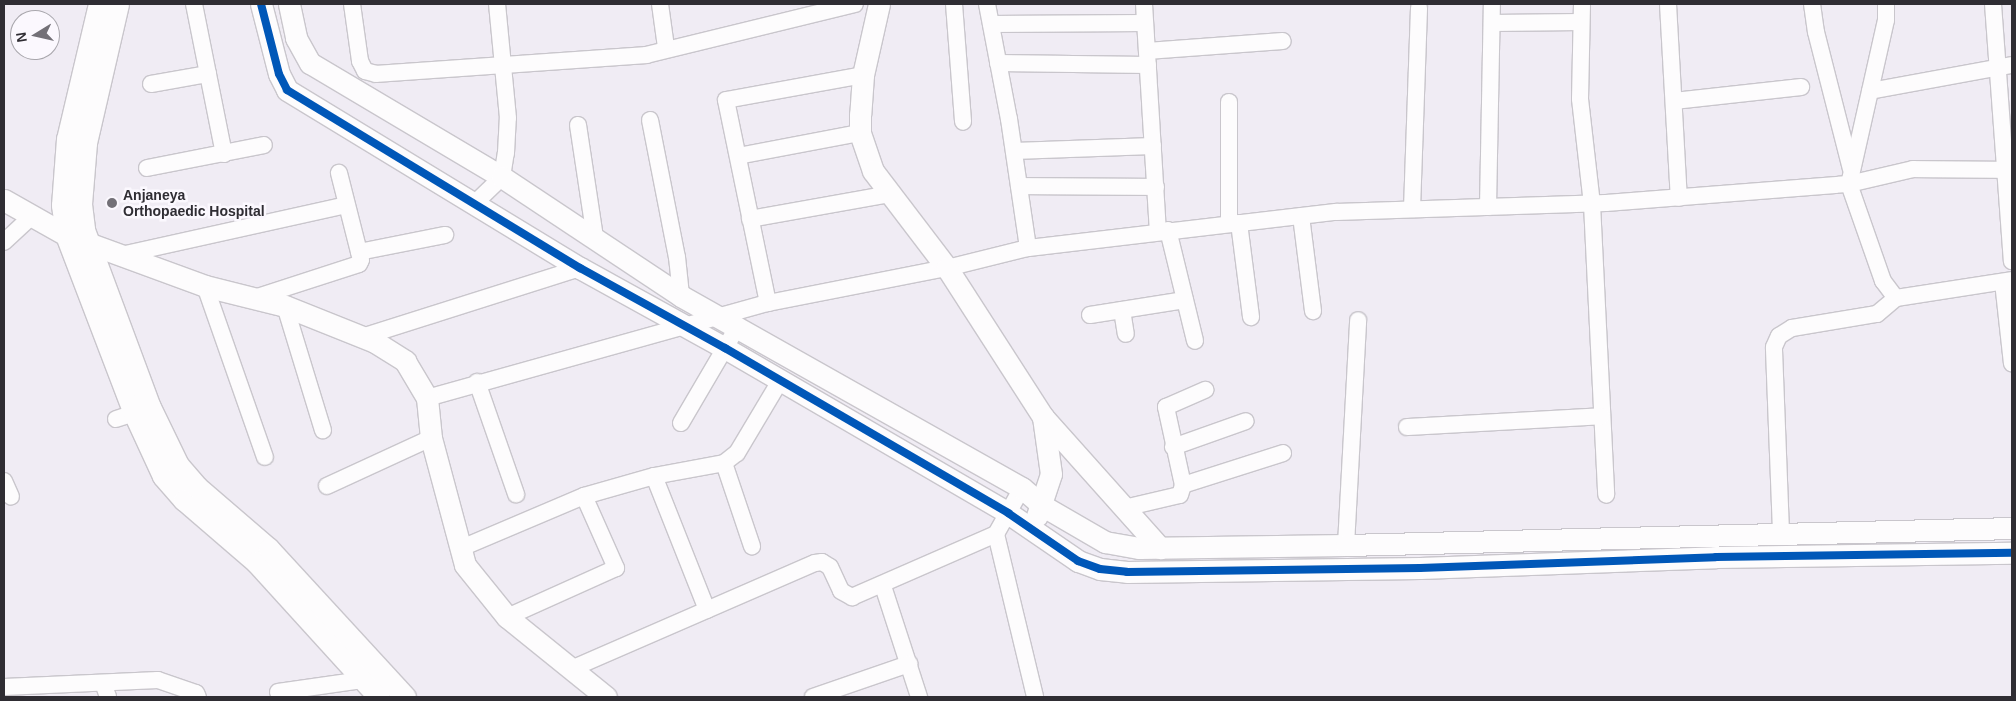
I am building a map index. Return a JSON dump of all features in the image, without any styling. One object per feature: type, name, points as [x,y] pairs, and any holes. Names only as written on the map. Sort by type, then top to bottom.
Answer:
[{"type":"street","points":[[99,4],[67,139],[62,205],[66,235],[125,416],[163,476],[184,500],[237,532],[405,697]]},
{"type":"street","points":[[118,4],[86,143],[80,204],[89,243],[150,408],[178,465],[362,680],[379,697]]},
{"type":"street","points":[[194,4],[224,154]]},
{"type":"street","points":[[261,4],[278,74],[288,90],[580,268],[683,327],[725,348],[1008,513],[1078,560],[1100,569],[1127,572],[2012,553]]},
{"type":"street","points":[[289,4],[296,38],[310,63],[502,177],[595,237],[681,296],[1022,488],[1043,506],[1105,542],[1121,547],[1346,545],[1781,532],[2012,528]]},
{"type":"street","points":[[352,4],[360,61],[365,71],[386,73],[646,55],[666,47],[855,4]]},
{"type":"street","points":[[474,204],[502,177],[508,118],[500,64],[497,4]]},
{"type":"street","points":[[660,4],[666,47]]},
{"type":"street","points":[[879,4],[863,75],[860,133],[873,171],[947,268],[1043,417],[1160,548]]},
{"type":"street","points":[[954,4],[963,122]]},
{"type":"street","points":[[987,4],[1014,151],[1028,248]]},
{"type":"street","points":[[1144,4],[1156,188],[1163,231],[1185,300],[1195,341]]},
{"type":"street","points":[[1488,207],[1492,4]]},
{"type":"street","points":[[1582,4],[1580,99],[1592,204],[1606,495]]},
{"type":"street","points":[[1668,4],[1679,198]]},
{"type":"street","points":[[1812,4],[1816,32],[1850,177],[1883,281],[1896,298]]},
{"type":"street","points":[[1850,177],[1886,20],[1886,4]]},
{"type":"street","points":[[1993,4],[2006,66],[2012,260]]},
{"type":"street","points":[[1412,209],[1419,8]]},
{"type":"street","points":[[1492,23],[1581,22]]},
{"type":"street","points":[[991,24],[1146,23]]},
{"type":"street","points":[[998,63],[1148,58],[1283,41]]},
{"type":"street","points":[[1870,91],[2006,66]]},
{"type":"street","points":[[151,84],[208,74]]},
{"type":"street","points":[[768,303],[726,100],[863,75]]},
{"type":"street","points":[[1674,101],[1801,87]]},
{"type":"street","points":[[1229,102],[1234,223],[1251,316]]},
{"type":"street","points":[[650,120],[677,257],[681,296]]},
{"type":"street","points":[[578,125],[595,237]]},
{"type":"street","points":[[738,156],[860,133]]},
{"type":"street","points":[[147,168],[264,145]]},
{"type":"street","points":[[1014,151],[1153,146]]},
{"type":"street","points":[[428,398],[477,382],[683,327],[730,322],[768,303],[947,268],[1028,248],[1301,216],[1412,209],[1592,204],[1679,198],[1913,169],[2008,170]]},
{"type":"street","points":[[254,298],[353,267],[361,260],[339,173]]},
{"type":"street","points":[[1019,186],[1156,188]]},
{"type":"street","points":[[750,219],[890,194]]},
{"type":"street","points":[[4,200],[66,235],[205,286],[285,306],[362,337],[405,362],[428,398],[431,438],[459,549],[465,565],[507,617],[606,697]]},
{"type":"street","points":[[121,255],[347,205]]},
{"type":"street","points":[[4,242],[32,216]]},
{"type":"street","points":[[1301,216],[1313,311]]},
{"type":"street","points":[[359,252],[445,236]]},
{"type":"street","points":[[362,337],[580,268]]},
{"type":"street","points":[[1781,532],[1774,347],[1779,336],[1792,328],[1878,314],[1896,298],[2008,281],[2012,364]]},
{"type":"street","points":[[205,286],[265,457]]},
{"type":"street","points":[[1090,315],[1185,300]]},
{"type":"street","points":[[285,306],[323,430]]},
{"type":"street","points":[[1122,310],[1126,334]]},
{"type":"street","points":[[1346,545],[1358,320]]},
{"type":"street","points":[[681,423],[725,348],[730,322]]},
{"type":"street","points":[[459,549],[584,496],[654,476],[724,463],[737,453],[780,381]]},
{"type":"street","points":[[477,382],[516,494]]},
{"type":"street","points":[[1124,508],[1173,499],[1180,495],[1183,485],[1173,447],[1166,407],[1205,390]]},
{"type":"street","points":[[1407,427],[1602,416]]},
{"type":"street","points":[[1030,528],[1043,506],[1051,474],[1043,417]]},
{"type":"street","points":[[1173,447],[1246,421]]},
{"type":"street","points":[[327,486],[431,438]]},
{"type":"street","points":[[1183,485],[1282,453]]},
{"type":"street","points":[[724,463],[752,546]]},
{"type":"street","points":[[654,476],[708,610]]},
{"type":"street","points":[[4,481],[11,497]]},
{"type":"street","points":[[571,669],[822,562],[830,567],[846,596],[858,596],[883,586],[996,534],[1022,488]]},
{"type":"street","points":[[507,617],[616,568],[584,496]]},
{"type":"street","points":[[996,534],[1035,697]]},
{"type":"street","points":[[883,586],[919,697]]},
{"type":"street","points":[[813,697],[909,664]]},
{"type":"street","points":[[278,692],[362,680]]},
{"type":"street","points":[[4,687],[105,690],[167,681],[196,693],[198,697]]},
{"type":"cycle path","points":[[261,4],[279,74],[287,90],[580,268],[725,348],[1008,513],[1078,561],[1100,569],[1127,572],[1420,568],[1716,557],[2012,553]]},
{"type":"place","name":"Anjaneya Orthopaedic Hospital","points":[[112,203]]}]
